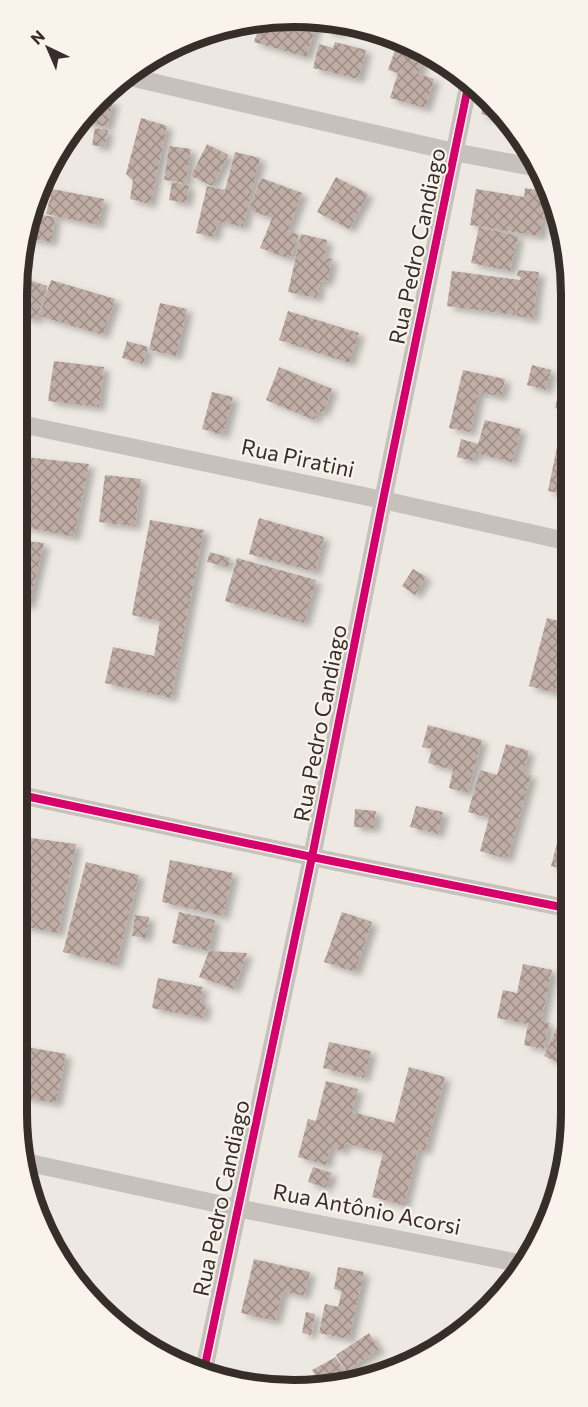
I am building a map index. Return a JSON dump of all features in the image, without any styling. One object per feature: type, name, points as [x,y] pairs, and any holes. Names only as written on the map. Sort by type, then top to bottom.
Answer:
[{"type":"street","points":[[136,78],[454,152],[528,166]]},
{"type":"street","name":"Rua Pedro Candiago","points":[[205,1365],[312,857],[382,500],[467,91]]},
{"type":"street","name":"Rua Piratini","points":[[27,425],[561,540]]},
{"type":"street","points":[[27,796],[561,907]]},
{"type":"street","name":"Rua Antônio Acorsi","points":[[32,1163],[237,1208],[515,1262]]},
{"type":"building","points":[[315,28],[306,57],[254,42],[258,29]]},
{"type":"building","points":[[329,29],[341,31],[341,33],[324,30]]},
{"type":"building","points":[[335,42],[366,50],[358,79],[313,68],[319,44],[333,48]]},
{"type":"building","points":[[395,50],[422,60],[418,74],[434,79],[425,108],[390,98],[398,73],[388,70]]},
{"type":"building","points":[[109,101],[113,102],[107,127],[89,123]]},
{"type":"building","points":[[483,105],[495,118],[481,114]]},
{"type":"building","points":[[141,118],[167,126],[150,204],[130,199],[133,180],[126,174]]},
{"type":"building","points":[[95,128],[108,130],[104,147],[92,145]]},
{"type":"building","points":[[207,144],[228,155],[212,186],[191,176]]},
{"type":"building","points":[[169,146],[191,149],[186,183],[164,180]]},
{"type":"building","points":[[235,152],[260,158],[243,227],[218,221],[214,237],[196,233],[207,186],[225,190]]},
{"type":"building","points":[[336,177],[368,194],[349,229],[317,212]]},
{"type":"building","points":[[261,178],[302,193],[288,231],[299,235],[290,259],[260,248],[272,218],[249,210]]},
{"type":"building","points":[[172,182],[189,186],[186,203],[169,200]]},
{"type":"building","points":[[525,188],[541,192],[545,203],[540,236],[470,225],[476,189],[524,197]]},
{"type":"building","points":[[52,189],[104,199],[98,225],[46,214]]},
{"type":"building","points":[[39,214],[55,217],[51,242],[33,239]]},
{"type":"building","points":[[479,227],[518,236],[510,271],[471,263]]},
{"type":"building","points":[[301,234],[327,240],[324,257],[332,259],[327,282],[320,281],[317,298],[288,292]]},
{"type":"building","points":[[518,270],[539,272],[533,319],[516,316],[520,283],[515,315],[447,306],[452,271],[520,280],[521,277],[517,276]]},
{"type":"building","points":[[28,280],[47,286],[36,320],[27,317]]},
{"type":"building","points":[[51,280],[115,299],[103,335],[39,316]]},
{"type":"building","points":[[160,303],[187,309],[176,356],[149,350]]},
{"type":"building","points":[[288,311],[359,333],[349,363],[279,340]]},
{"type":"building","points":[[127,341],[148,347],[143,364],[122,358]]},
{"type":"building","points":[[54,361],[104,367],[99,407],[48,401]]},
{"type":"building","points":[[532,365],[551,370],[546,390],[527,385]]},
{"type":"building","points":[[279,367],[332,389],[323,413],[318,411],[314,420],[266,400]]},
{"type":"building","points":[[463,370],[505,379],[501,397],[479,392],[470,432],[449,428]]},
{"type":"building","points":[[561,383],[561,409],[555,408]]},
{"type":"building","points":[[212,392],[233,397],[223,435],[202,429]]},
{"type":"building","points":[[561,419],[561,435],[558,434]]},
{"type":"building","points":[[485,420],[521,429],[512,462],[475,453],[473,461],[457,457],[461,439],[478,444]]},
{"type":"building","points":[[557,447],[561,448],[561,493],[548,491]]},
{"type":"building","points":[[27,457],[89,464],[74,537],[27,527]]},
{"type":"building","points":[[105,475],[141,479],[135,526],[99,522]]},
{"type":"building","points":[[259,518],[324,537],[315,572],[249,554]]},
{"type":"building","points":[[150,520],[204,530],[171,698],[105,683],[113,647],[154,656],[160,621],[132,615]]},
{"type":"building","points":[[27,541],[44,543],[29,605],[27,605]]},
{"type":"building","points":[[210,552],[230,558],[228,567],[207,562]]},
{"type":"building","points":[[237,558],[316,580],[304,623],[225,601]]},
{"type":"building","points":[[413,569],[426,577],[415,595],[402,586]]},
{"type":"building","points":[[547,618],[561,622],[561,675],[555,693],[529,686]]},
{"type":"building","points":[[428,725],[482,740],[467,793],[449,788],[453,770],[428,763],[432,749],[422,747]]},
{"type":"building","points":[[506,744],[529,751],[523,773],[531,775],[507,859],[480,851],[489,818],[468,812],[480,770],[497,775]]},
{"type":"building","points":[[416,806],[443,812],[438,834],[410,827]]},
{"type":"building","points":[[355,809],[376,811],[374,828],[354,827]]},
{"type":"building","points":[[561,829],[561,868],[551,866]]},
{"type":"building","points":[[31,838],[76,844],[58,933],[27,927],[27,857]]},
{"type":"building","points":[[170,860],[233,873],[223,916],[162,902]]},
{"type":"building","points":[[86,862],[139,875],[116,965],[63,952]]},
{"type":"building","points":[[179,912],[215,920],[209,951],[172,943]]},
{"type":"building","points":[[342,912],[372,922],[355,972],[324,962]]},
{"type":"building","points":[[135,915],[149,917],[146,938],[132,936]]},
{"type":"building","points":[[209,951],[247,953],[234,989],[199,977]]},
{"type":"building","points":[[523,964],[552,970],[541,1021],[549,1023],[544,1049],[524,1045],[528,1024],[497,1018],[503,990],[517,993]]},
{"type":"building","points":[[158,978],[203,987],[200,1002],[206,1003],[203,1018],[152,1008]]},
{"type":"building","points":[[559,1023],[561,1024],[559,1063],[544,1056]]},
{"type":"building","points":[[329,1042],[371,1051],[364,1078],[323,1068]]},
{"type":"building","points":[[27,1047],[66,1054],[56,1103],[27,1098]]},
{"type":"building","points":[[409,1067],[445,1077],[425,1151],[418,1149],[404,1205],[372,1197],[383,1153],[345,1143],[343,1151],[330,1147],[326,1165],[298,1157],[308,1119],[316,1121],[326,1081],[358,1089],[352,1112],[394,1123]]},
{"type":"building","points":[[313,1167],[332,1173],[326,1188],[308,1182]]},
{"type":"building","points":[[254,1259],[310,1272],[304,1296],[283,1291],[275,1321],[241,1313]]},
{"type":"building","points":[[338,1267],[364,1272],[349,1339],[319,1333],[325,1304],[338,1307],[342,1291],[334,1289]]},
{"type":"building","points":[[306,1312],[315,1314],[311,1335],[302,1333]]},
{"type":"building","points":[[369,1333],[379,1349],[346,1371],[336,1355]]},
{"type":"building","points":[[336,1357],[346,1375],[317,1379],[312,1370]]},
{"type":"building","points":[[237,1372],[278,1379],[259,1378]]},
{"type":"cycle path","points":[[205,1365],[312,857],[467,91]]},
{"type":"cycle path","points":[[27,796],[561,907]]}]
